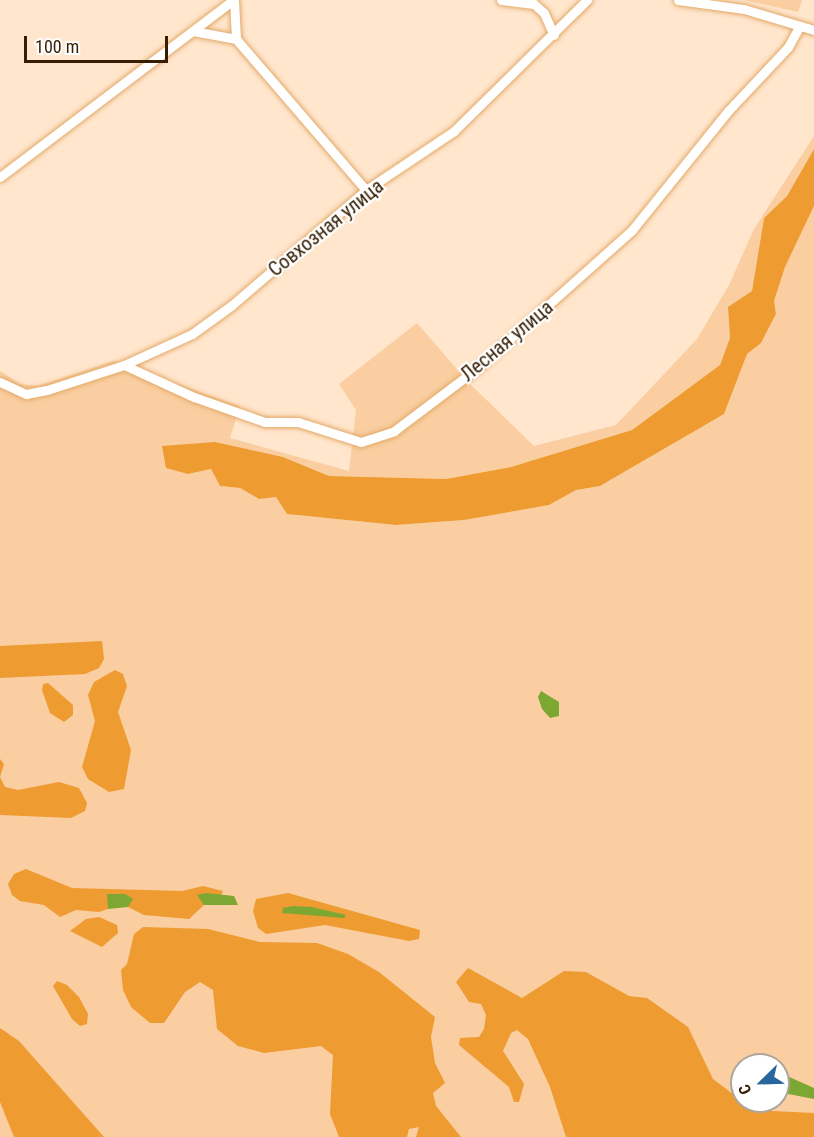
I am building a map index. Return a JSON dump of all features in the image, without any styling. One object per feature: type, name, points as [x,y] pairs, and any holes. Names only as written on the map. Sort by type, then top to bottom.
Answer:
[{"type":"street","points":[[0,177],[233,0]]},
{"type":"street","points":[[233,0],[236,39],[366,190]]},
{"type":"street","points":[[501,0],[534,2],[544,13],[554,35]]},
{"type":"street","name":"Совхозная улица","points":[[0,382],[26,394],[124,365],[192,334],[224,311],[366,190],[454,131],[587,0]]},
{"type":"street","points":[[678,0],[744,9],[814,30]]},
{"type":"street","name":"Лесная улица","points":[[124,365],[195,397],[265,422],[298,422],[361,442],[394,431],[475,370],[632,230],[728,111],[788,47],[799,27]]},
{"type":"street","points":[[193,31],[236,39]]},
{"type":"shaded area","points":[[744,0],[802,0],[798,12]]},
{"type":"shaded area","points":[[814,136],[814,149],[787,196],[764,218],[752,291],[728,308],[730,338],[720,365],[632,430],[511,467],[446,479],[329,476],[283,457],[215,442],[188,474],[211,469],[220,486],[240,488],[259,499],[276,497],[287,514],[396,525],[464,520],[549,505],[576,490],[600,486],[724,414],[747,354],[761,343],[776,314],[774,301],[785,267],[814,206],[814,1137],[0,1137],[0,371],[20,384],[38,386],[113,361],[240,406],[230,438],[349,471],[356,410],[339,384],[417,323],[469,383],[534,446],[616,425],[697,339],[729,285],[754,229]]},
{"type":"shaded area","points":[[814,149],[814,206],[785,267],[774,301],[776,314],[761,343],[747,354],[724,414],[600,486],[576,490],[549,505],[464,520],[396,525],[287,514],[276,497],[259,499],[240,488],[220,486],[211,469],[188,474],[166,468],[162,446],[215,442],[283,457],[329,476],[446,479],[511,467],[632,430],[720,365],[730,338],[728,307],[752,291],[764,218],[787,196]]},
{"type":"shaded area","points":[[102,641],[104,659],[99,668],[85,674],[0,678],[0,646]]},
{"type":"shaded area","points":[[115,670],[123,674],[127,686],[118,712],[131,750],[124,789],[109,792],[88,779],[82,767],[95,721],[88,695],[94,682]]},
{"type":"shaded area","points":[[48,683],[73,705],[73,715],[64,722],[50,713],[42,690],[43,684]]},
{"type":"shaded area","points":[[541,691],[559,702],[559,716],[550,718],[542,709],[538,697]]},
{"type":"shaded area","points":[[0,759],[4,764],[0,777]]},
{"type":"shaded area","points":[[0,777],[5,787],[18,790],[59,782],[79,788],[87,803],[85,811],[71,818],[0,815]]},
{"type":"shaded area","points":[[26,869],[72,888],[182,891],[203,886],[223,891],[220,898],[205,904],[189,919],[144,915],[122,904],[99,912],[76,910],[60,917],[44,905],[20,901],[12,895],[8,884],[14,874]]},
{"type":"shaded area","points":[[206,893],[234,896],[238,905],[204,905],[197,895]]},
{"type":"shaded area","points":[[288,893],[420,930],[419,939],[409,941],[325,925],[266,934],[258,928],[253,911],[256,899]]},
{"type":"shaded area","points":[[107,894],[125,894],[133,899],[128,907],[108,909]]},
{"type":"shaded area","points":[[312,907],[346,915],[344,918],[282,913],[283,908]]},
{"type":"shaded area","points":[[99,917],[117,925],[118,933],[102,947],[70,931],[86,919]]},
{"type":"shaded area","points":[[143,927],[208,929],[260,942],[317,943],[348,954],[379,972],[435,1017],[431,1037],[435,1063],[445,1083],[433,1093],[436,1106],[461,1137],[416,1137],[419,1127],[409,1129],[407,1137],[339,1137],[330,1114],[333,1055],[321,1046],[264,1053],[238,1046],[217,1029],[213,990],[200,982],[185,992],[164,1023],[150,1023],[131,1007],[123,990],[121,970],[127,964],[134,934]]},
{"type":"shaded area","points":[[468,968],[522,998],[564,971],[586,972],[629,996],[647,998],[688,1027],[713,1079],[730,1092],[730,1113],[814,1113],[814,1137],[566,1137],[550,1087],[528,1039],[517,1030],[511,1033],[503,1051],[524,1084],[519,1102],[514,1102],[509,1087],[459,1045],[460,1038],[479,1037],[484,1029],[486,1015],[481,1004],[469,1002],[456,982]]},
{"type":"shaded area","points":[[57,981],[67,985],[79,997],[88,1014],[87,1024],[80,1026],[72,1019],[53,986]]},
{"type":"shaded area","points":[[0,1028],[19,1041],[104,1137],[14,1137],[0,1102]]},
{"type":"shaded area","points":[[790,1077],[814,1088],[814,1099],[790,1094]]}]
